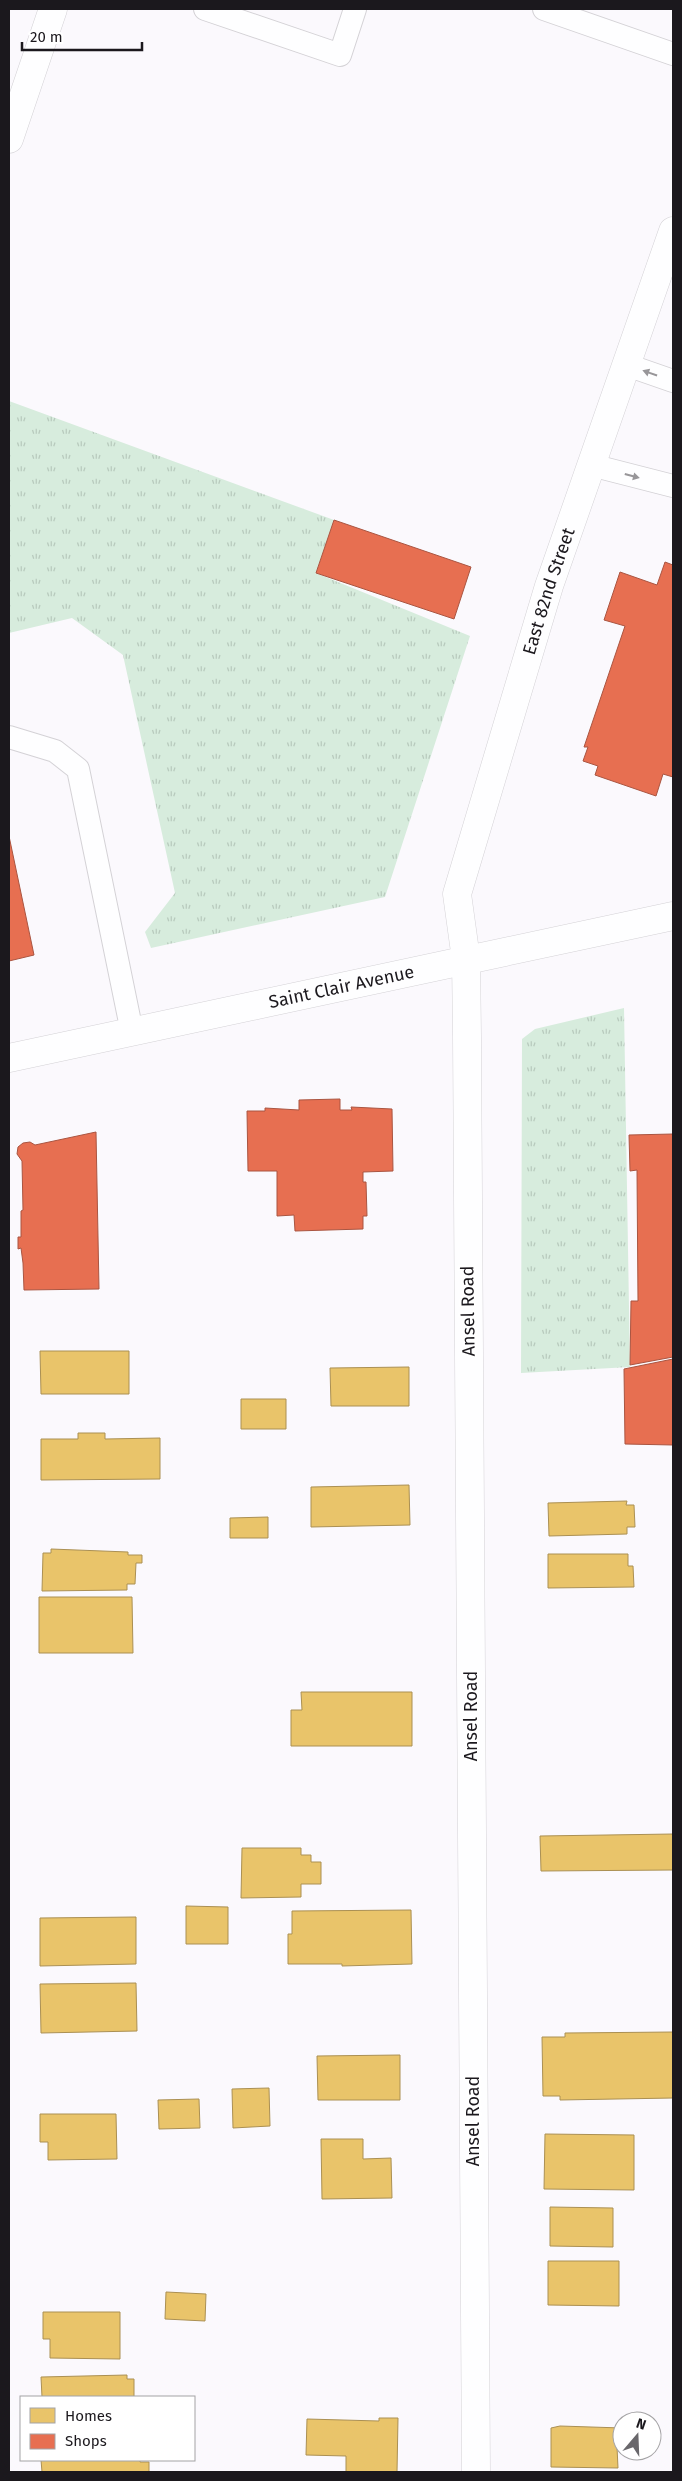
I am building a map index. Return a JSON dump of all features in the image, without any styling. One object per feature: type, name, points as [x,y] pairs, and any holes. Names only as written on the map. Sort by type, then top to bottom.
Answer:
[{"type":"street","points":[[9,138],[53,9]]},
{"type":"street","name":"East 82nd Street","points":[[466,959],[457,894],[550,586],[673,231]]},
{"type":"street","name":"Saint Clair Avenue","points":[[9,1058],[673,916]]},
{"type":"street","name":"Ansel Road","points":[[466,959],[476,2472]]},
{"type":"lane","points":[[205,9],[340,55],[355,9]]},
{"type":"lane","points":[[544,9],[673,54]]},
{"type":"lane","points":[[627,365],[673,381]]},
{"type":"lane","points":[[591,465],[673,486]]},
{"type":"lane","points":[[9,737],[55,751],[78,769],[132,1032]]},
{"type":"green space","points":[[9,401],[334,520],[316,573],[470,636],[385,897],[151,948],[145,932],[175,893],[123,655],[72,618],[9,633]]},
{"type":"green space","points":[[624,1008],[630,1367],[521,1373],[522,1039],[535,1029]]},
{"type":"building: Homes","points":[[40,1351],[129,1351],[129,1394],[41,1394]]},
{"type":"building: Homes","points":[[409,1367],[409,1406],[331,1406],[330,1368]]},
{"type":"building: Homes","points":[[241,1399],[286,1399],[286,1429],[241,1429]]},
{"type":"building: Homes","points":[[78,1433],[105,1433],[105,1439],[160,1438],[160,1479],[41,1480],[41,1439],[78,1439]]},
{"type":"building: Homes","points":[[409,1485],[410,1525],[311,1527],[311,1487]]},
{"type":"building: Homes","points":[[627,1501],[626,1505],[634,1505],[635,1527],[627,1527],[627,1534],[549,1536],[548,1503]]},
{"type":"building: Homes","points":[[268,1517],[268,1538],[230,1538],[230,1518]]},
{"type":"building: Homes","points":[[51,1549],[128,1552],[128,1555],[142,1555],[142,1563],[136,1563],[135,1584],[127,1584],[127,1590],[42,1591],[43,1553],[51,1553]]},
{"type":"building: Homes","points":[[548,1554],[628,1554],[628,1566],[633,1566],[634,1587],[548,1588]]},
{"type":"building: Homes","points":[[39,1597],[132,1597],[133,1653],[39,1653]]},
{"type":"building: Homes","points":[[301,1692],[412,1692],[412,1746],[291,1746],[291,1710],[302,1710]]},
{"type":"building: Homes","points":[[673,1834],[673,1870],[541,1871],[540,1836]]},
{"type":"building: Homes","points":[[242,1848],[301,1848],[301,1855],[311,1855],[311,1862],[321,1862],[321,1884],[301,1884],[301,1897],[241,1898]]},
{"type":"building: Homes","points":[[186,1906],[228,1907],[228,1944],[186,1944]]},
{"type":"building: Homes","points":[[411,1910],[412,1964],[342,1966],[342,1964],[288,1964],[288,1934],[292,1934],[292,1911]]},
{"type":"building: Homes","points":[[136,1917],[136,1964],[40,1966],[40,1918]]},
{"type":"building: Homes","points":[[136,1983],[137,2031],[41,2033],[40,1984]]},
{"type":"building: Homes","points":[[673,2032],[673,2098],[560,2100],[560,2096],[543,2096],[542,2037],[565,2037],[565,2033]]},
{"type":"building: Homes","points":[[400,2055],[400,2100],[318,2100],[317,2056]]},
{"type":"building: Homes","points":[[269,2088],[270,2126],[233,2128],[232,2089]]},
{"type":"building: Homes","points":[[199,2099],[200,2128],[159,2129],[158,2100]]},
{"type":"building: Homes","points":[[40,2114],[116,2114],[117,2159],[48,2160],[48,2142],[40,2142]]},
{"type":"building: Homes","points":[[545,2134],[634,2135],[634,2190],[544,2189]]},
{"type":"building: Homes","points":[[321,2139],[363,2139],[363,2159],[391,2158],[392,2198],[322,2199]]},
{"type":"building: Homes","points":[[550,2207],[613,2208],[613,2247],[550,2246]]},
{"type":"building: Homes","points":[[548,2261],[619,2261],[619,2306],[548,2305]]},
{"type":"building: Homes","points":[[166,2292],[206,2294],[205,2321],[165,2319]]},
{"type":"building: Homes","points":[[43,2312],[120,2312],[120,2359],[50,2358],[50,2339],[43,2339]]},
{"type":"building: Homes","points":[[127,2375],[127,2379],[134,2379],[134,2396],[42,2396],[41,2377]]},
{"type":"building: Homes","points":[[379,2418],[398,2418],[397,2472],[346,2472],[346,2456],[306,2455],[307,2419],[379,2421]]},
{"type":"building: Homes","points":[[560,2426],[612,2428],[612,2461],[618,2461],[618,2468],[551,2467],[551,2428]]},
{"type":"building: Homes","points":[[41,2461],[149,2462],[149,2472],[42,2472]]},
{"type":"building: Shops","points":[[334,520],[471,567],[454,619],[316,573]]},
{"type":"building: Shops","points":[[665,562],[673,565],[673,777],[663,774],[656,796],[595,775],[598,766],[583,761],[588,747],[584,747],[625,626],[604,620],[620,572],[657,585]]},
{"type":"building: Shops","points":[[9,836],[34,955],[9,961]]},
{"type":"building: Shops","points":[[340,1099],[340,1110],[352,1110],[351,1107],[392,1109],[393,1171],[363,1172],[363,1182],[366,1182],[367,1216],[363,1216],[363,1229],[295,1231],[294,1215],[277,1216],[277,1171],[248,1171],[247,1111],[265,1111],[265,1108],[299,1110],[299,1100]]},
{"type":"building: Shops","points":[[96,1132],[99,1289],[24,1290],[21,1248],[18,1249],[18,1237],[21,1237],[21,1211],[23,1210],[22,1161],[17,1154],[18,1147],[23,1143],[30,1142],[35,1145]]},
{"type":"building: Shops","points":[[673,1134],[673,1357],[630,1365],[631,1301],[638,1301],[637,1170],[630,1171],[629,1135]]},
{"type":"building: Shops","points":[[673,1359],[673,1445],[625,1444],[624,1369]]}]
